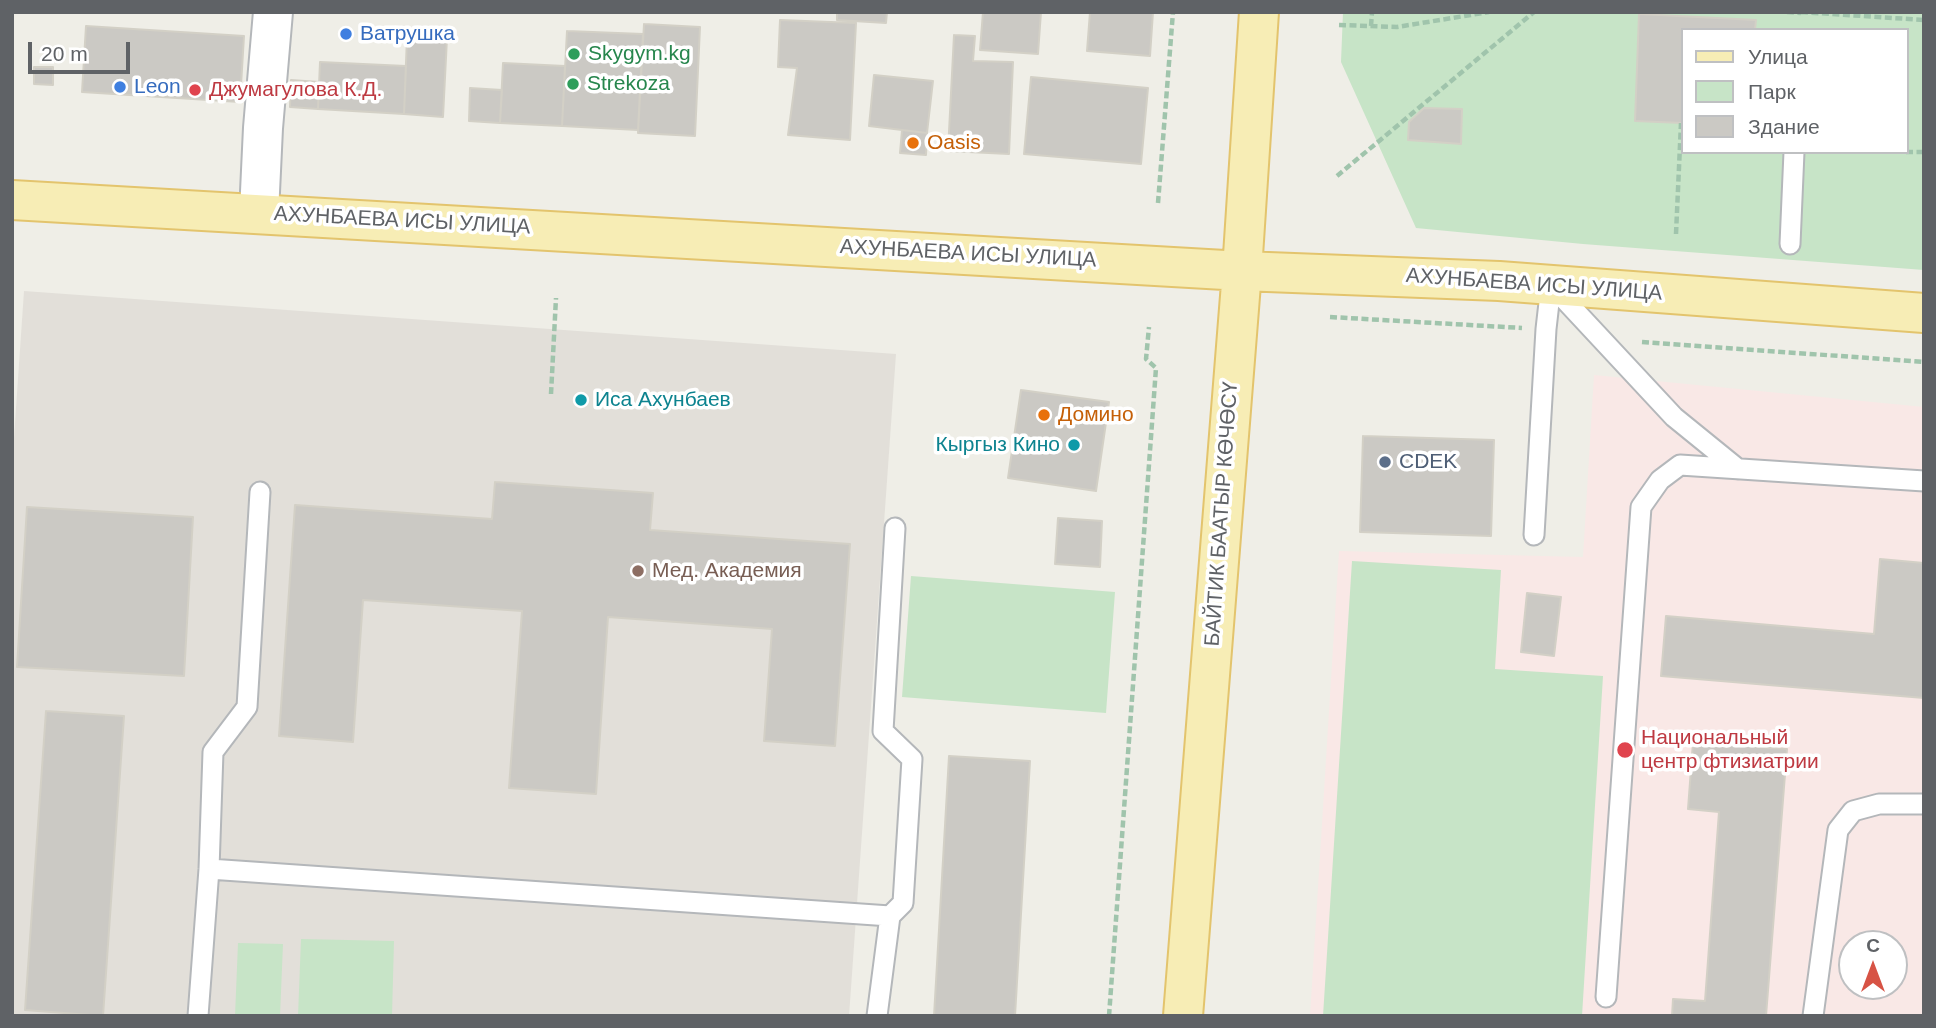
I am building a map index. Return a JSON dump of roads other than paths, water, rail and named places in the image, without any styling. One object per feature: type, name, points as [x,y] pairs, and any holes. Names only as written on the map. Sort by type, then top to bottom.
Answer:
[{"type":"main road","name":"БАЙТИК БААТЫР КӨЧӨСҮ","points":[[1183,1016],[1242,271],[1259,12]]},
{"type":"main road","name":"АХУНБАЕВА ИСЫ УЛИЦА","points":[[12,200],[1242,271],[1499,281],[1924,313]]},
{"type":"street","points":[[259,213],[273,12]]},
{"type":"lane","points":[[1790,244],[1794,154]]},
{"type":"lane","points":[[1551,285],[1674,417],[1738,469]]},
{"type":"lane","points":[[1534,536],[1551,285]]},
{"type":"lane","points":[[1606,997],[1641,507],[1660,480],[1679,465],[1924,481]]},
{"type":"lane","points":[[198,1016],[209,869],[213,752],[247,707],[260,492]]},
{"type":"lane","points":[[877,1016],[890,916],[903,903],[912,760],[883,731],[895,528]]},
{"type":"lane","points":[[1813,1016],[1838,830],[1853,811],[1879,804],[1924,804]]},
{"type":"lane","points":[[209,869],[890,916]]},
{"type":"place","name":"Ватрушка","points":[[346,34]]},
{"type":"place","name":"Skygym.kg","points":[[574,54]]},
{"type":"place","name":"Strekoza","points":[[573,84]]},
{"type":"place","name":"Leon","points":[[120,87]]},
{"type":"place","name":"Джумагулова К.Д.","points":[[195,90]]},
{"type":"place","name":"Oasis","points":[[913,143]]},
{"type":"place","name":"Иса Ахунбаев","points":[[581,400]]},
{"type":"place","name":"Домино","points":[[1044,415]]},
{"type":"place","name":"Кыргыз Кино","points":[[1074,445]]},
{"type":"place","name":"CDEK","points":[[1385,462]]},
{"type":"place","name":"Мед. Академия","points":[[638,571]]},
{"type":"place","name":"Национальный центр фтизиатрии","points":[[1625,750]]}]
